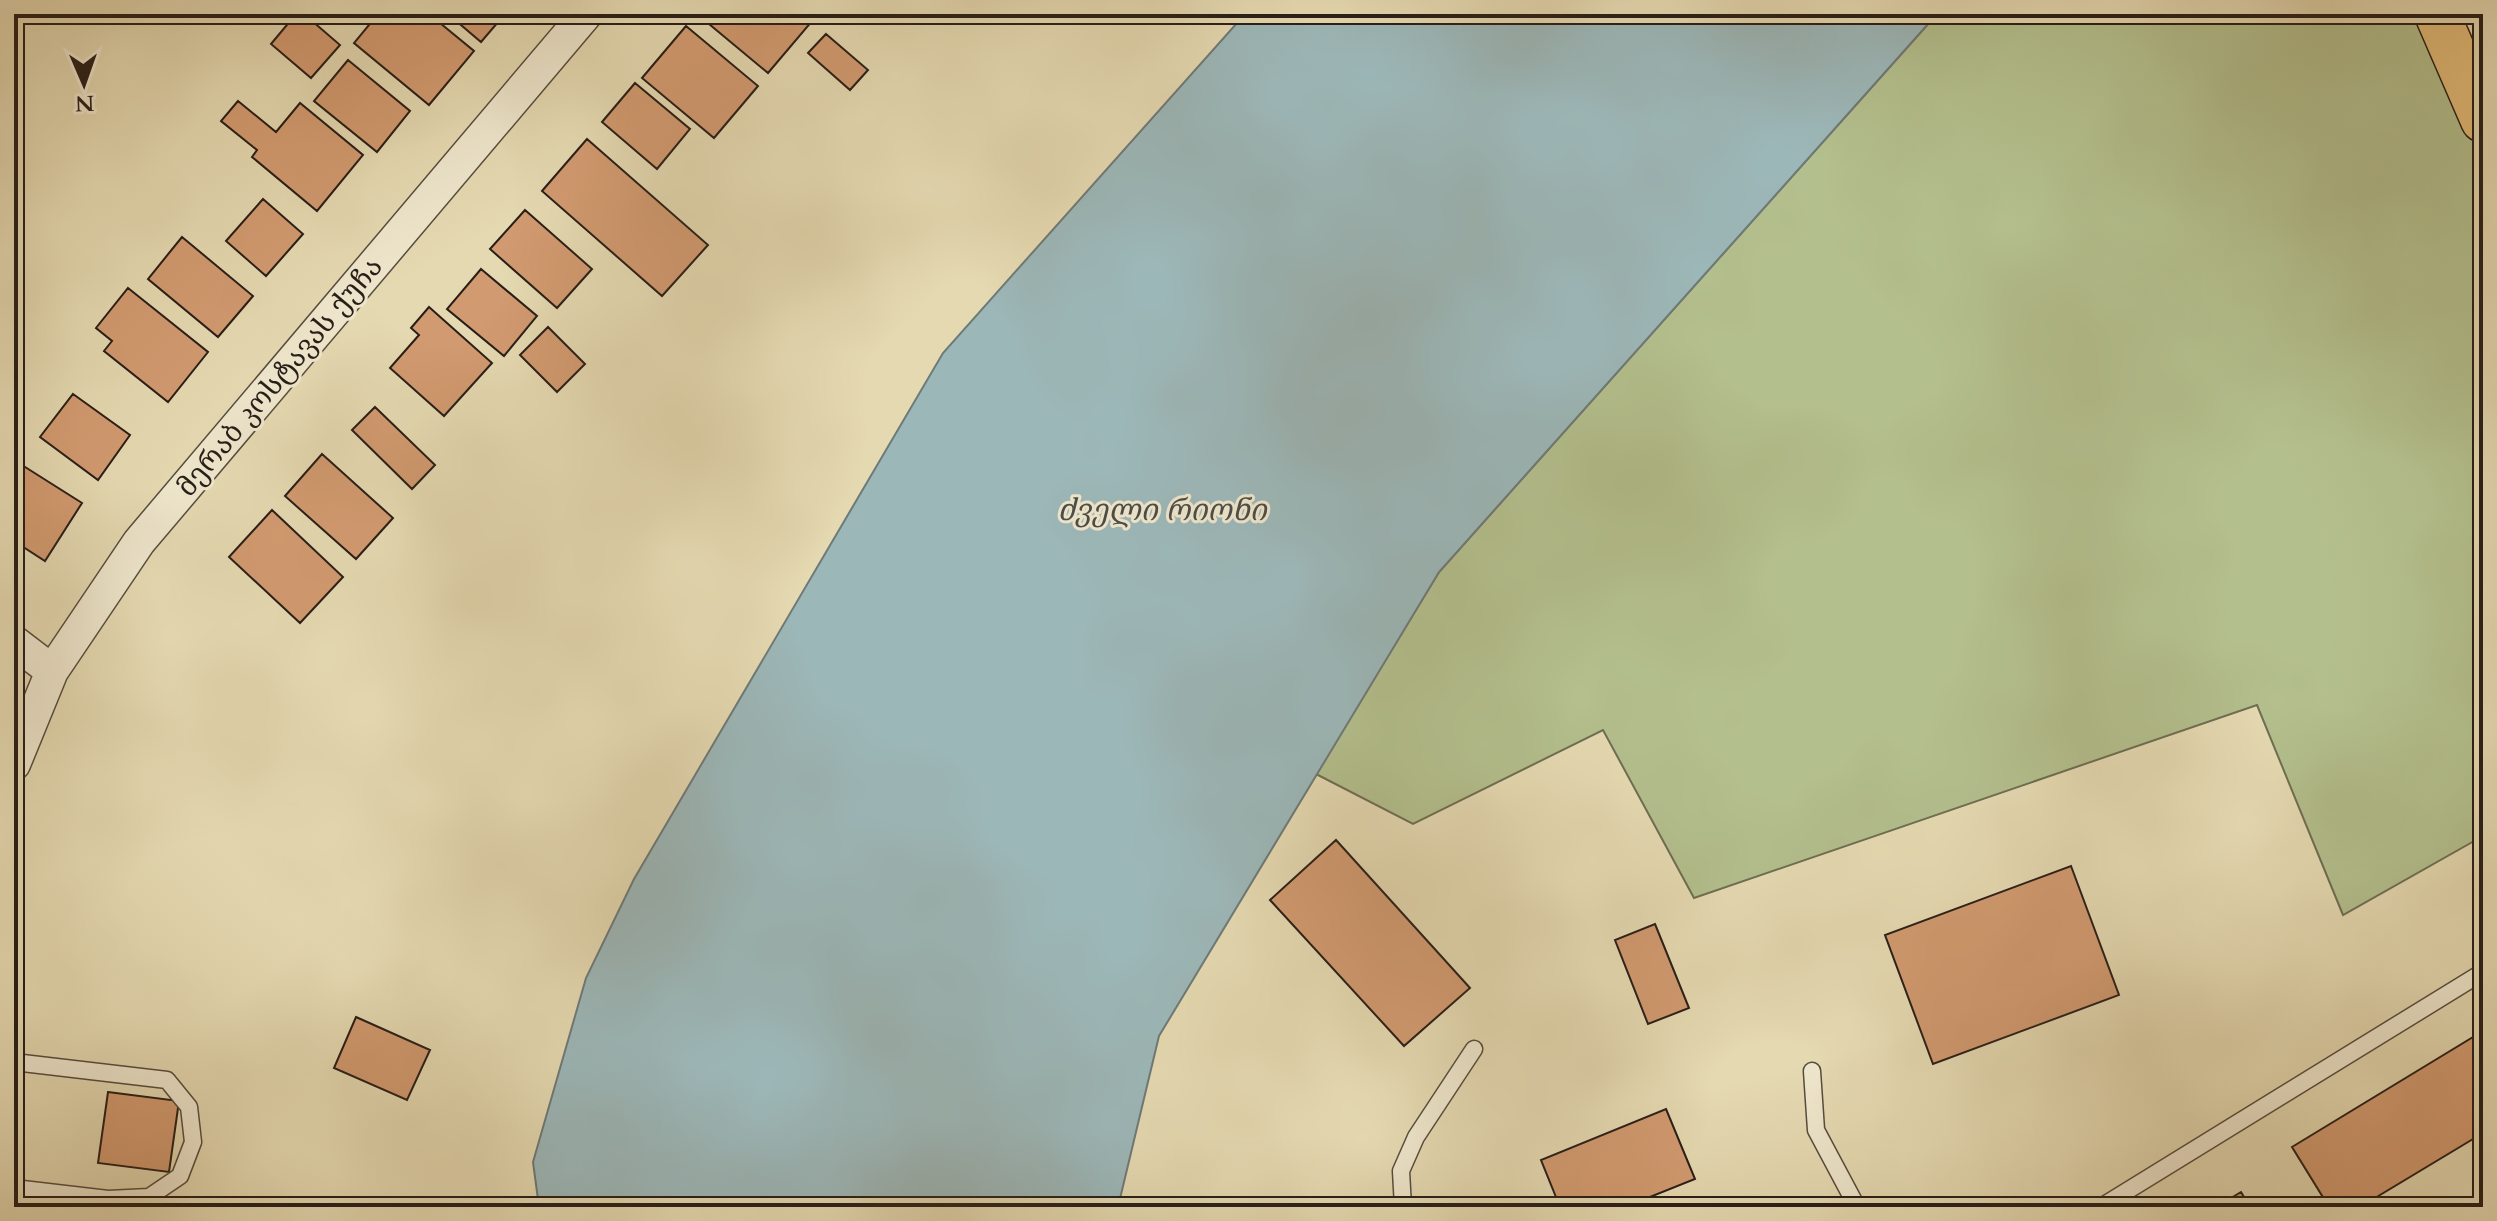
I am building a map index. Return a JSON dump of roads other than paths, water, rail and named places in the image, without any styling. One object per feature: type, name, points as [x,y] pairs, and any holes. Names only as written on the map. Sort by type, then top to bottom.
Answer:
[{"type":"highway","points":[[2437,14],[2483,120]]},
{"type":"street","name":"მერაბ კოსტავას ქუჩა","points":[[14,764],[52,671],[139,542],[586,14]]},
{"type":"street","points":[[14,642],[52,671]]},
{"type":"lane","points":[[2101,1207],[2483,972]]},
{"type":"lane","points":[[1403,1207],[1401,1171],[1416,1137],[1474,1049]]},
{"type":"lane","points":[[14,1062],[167,1080],[189,1107],[193,1142],[180,1176],[149,1197],[108,1199],[14,1188]]},
{"type":"lane","points":[[1812,1071],[1816,1130],[1857,1207]]},
{"type":"water","name":"ძველი რიონი","points":[[1245,14],[1937,14],[1439,572],[1159,1036],[1118,1207],[539,1207],[533,1162],[586,978],[634,879],[943,353]]}]
